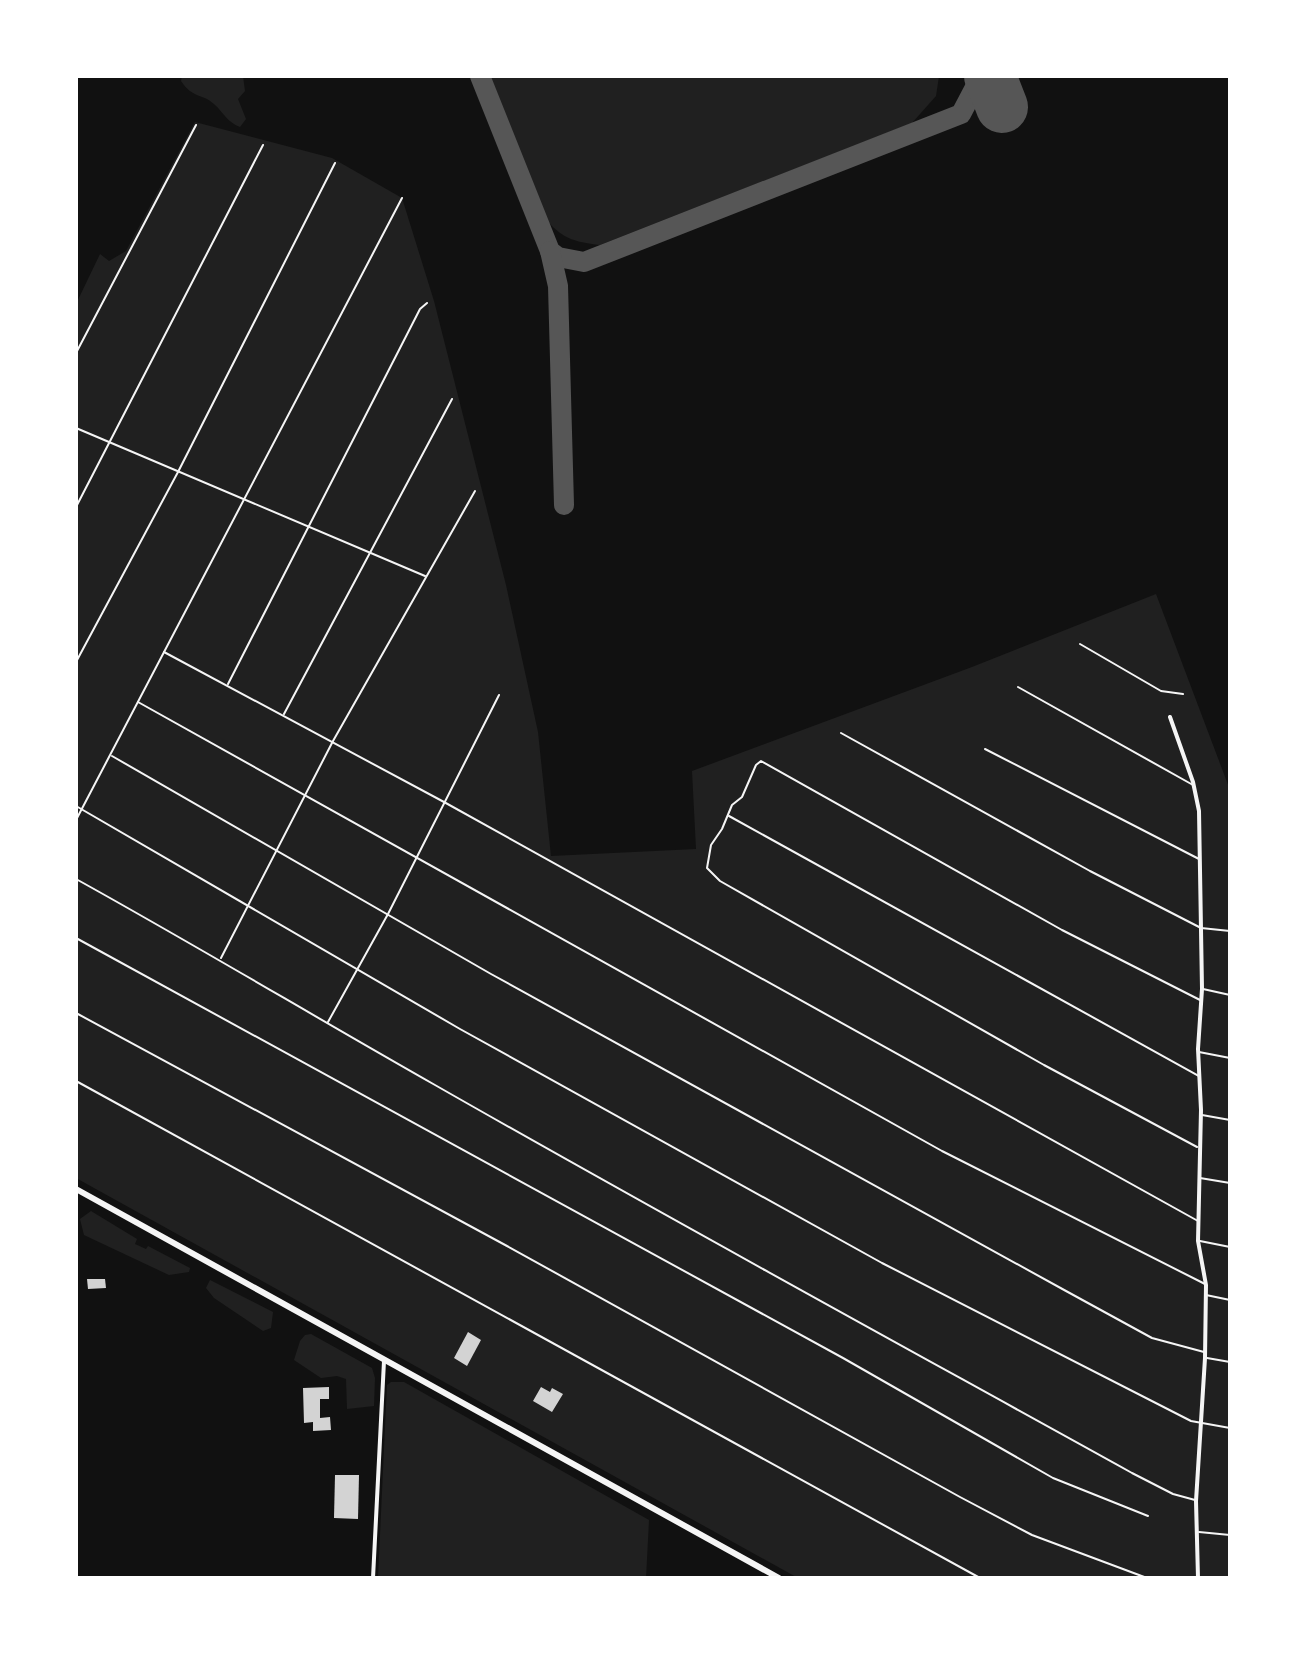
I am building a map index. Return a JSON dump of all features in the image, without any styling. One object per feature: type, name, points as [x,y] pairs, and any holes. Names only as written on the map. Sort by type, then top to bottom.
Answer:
[{"type":"main road","points":[[76,1189],[779,1578]]},
{"type":"street","points":[[1170,717],[1194,785],[1199,811],[1202,989],[1198,1052],[1201,1114],[1198,1241],[1206,1285],[1196,1501],[1198,1578]]},
{"type":"street","points":[[373,1578],[384,1360]]},
{"type":"lane","points":[[76,353],[196,125]]},
{"type":"lane","points":[[76,507],[263,145]]},
{"type":"lane","points":[[76,662],[178,472],[335,163]]},
{"type":"lane","points":[[76,820],[402,198]]},
{"type":"lane","points":[[227,686],[420,309],[427,303]]},
{"type":"lane","points":[[283,715],[452,399]]},
{"type":"lane","points":[[76,428],[426,576]]},
{"type":"lane","points":[[220,959],[333,741],[475,491]]},
{"type":"lane","points":[[1080,644],[1161,691],[1183,694]]},
{"type":"lane","points":[[164,652],[444,802],[1199,1222]]},
{"type":"lane","points":[[1018,687],[1194,785]]},
{"type":"lane","points":[[328,1022],[388,914],[499,695]]},
{"type":"lane","points":[[138,702],[942,1151],[1206,1285]]},
{"type":"lane","points":[[841,733],[1090,871],[1201,928],[1230,931]]},
{"type":"lane","points":[[985,749],[1200,859]]},
{"type":"lane","points":[[112,756],[491,974],[1152,1338],[1230,1362]]},
{"type":"lane","points":[[1200,1148],[1044,1065],[720,881],[707,868],[707,858],[732,805],[742,797],[756,765],[761,761],[770,763],[793,780],[1062,930],[1201,1001]]},
{"type":"lane","points":[[76,806],[460,1029],[882,1263],[1191,1421],[1230,1428]]},
{"type":"lane","points":[[728,815],[1200,1077]]},
{"type":"lane","points":[[76,879],[750,1263],[1132,1473],[1173,1494],[1196,1501]]},
{"type":"lane","points":[[76,938],[843,1358],[1053,1478],[1148,1516]]},
{"type":"lane","points":[[1202,989],[1230,995]]},
{"type":"lane","points":[[76,1013],[521,1253],[1032,1535],[1147,1578]]},
{"type":"lane","points":[[1198,1052],[1230,1058]]},
{"type":"lane","points":[[76,1081],[980,1578]]},
{"type":"lane","points":[[1201,1114],[1230,1120]]},
{"type":"lane","points":[[1200,1178],[1230,1183]]},
{"type":"lane","points":[[1198,1241],[1230,1247]]},
{"type":"lane","points":[[1205,1295],[1230,1300]]},
{"type":"lane","points":[[1198,1531],[1230,1535]]},
{"type":"shaded area","points":[[182,76],[243,76],[245,91],[238,99],[246,119],[240,127],[210,101],[190,91],[181,81]]},
{"type":"shaded area","points":[[488,76],[939,76],[936,96],[912,123],[600,245],[568,238],[544,217]]},
{"type":"shaded area","points":[[195,122],[332,158],[402,198],[434,301],[506,585],[538,732],[551,856],[696,849],[692,771],[972,667],[1156,594],[1230,790],[1230,1578],[798,1578],[76,1178],[76,304],[100,254],[109,261],[126,251]]},
{"type":"shaded area","points":[[91,1211],[137,1239],[135,1244],[146,1249],[148,1246],[190,1268],[189,1272],[169,1275],[84,1235],[80,1219]]},
{"type":"shaded area","points":[[210,1280],[273,1312],[271,1328],[263,1331],[214,1298],[206,1288]]},
{"type":"shaded area","points":[[311,1334],[372,1368],[375,1378],[374,1406],[347,1409],[346,1379],[337,1376],[321,1378],[294,1360],[300,1341]]},
{"type":"shaded area","points":[[404,1382],[649,1520],[646,1578],[378,1578],[387,1385]]},
{"type":"building","points":[[87,1279],[105,1279],[106,1288],[88,1289]]},
{"type":"building","points":[[468,1332],[481,1340],[467,1366],[454,1358]]},
{"type":"building","points":[[329,1387],[329,1399],[320,1399],[320,1418],[330,1417],[331,1430],[313,1431],[313,1422],[304,1423],[303,1388]]},
{"type":"building","points":[[541,1387],[563,1394],[552,1412],[533,1401]]},
{"type":"building","points":[[335,1475],[359,1475],[358,1519],[334,1518]]},
{"type":"taxiway","points":[[480,76],[550,251],[558,257],[584,262],[961,114],[981,76]]},
{"type":"taxiway","points":[[550,251],[558,286],[564,505]]},
{"type":"runway","points":[[990,76],[1002,107]]}]
